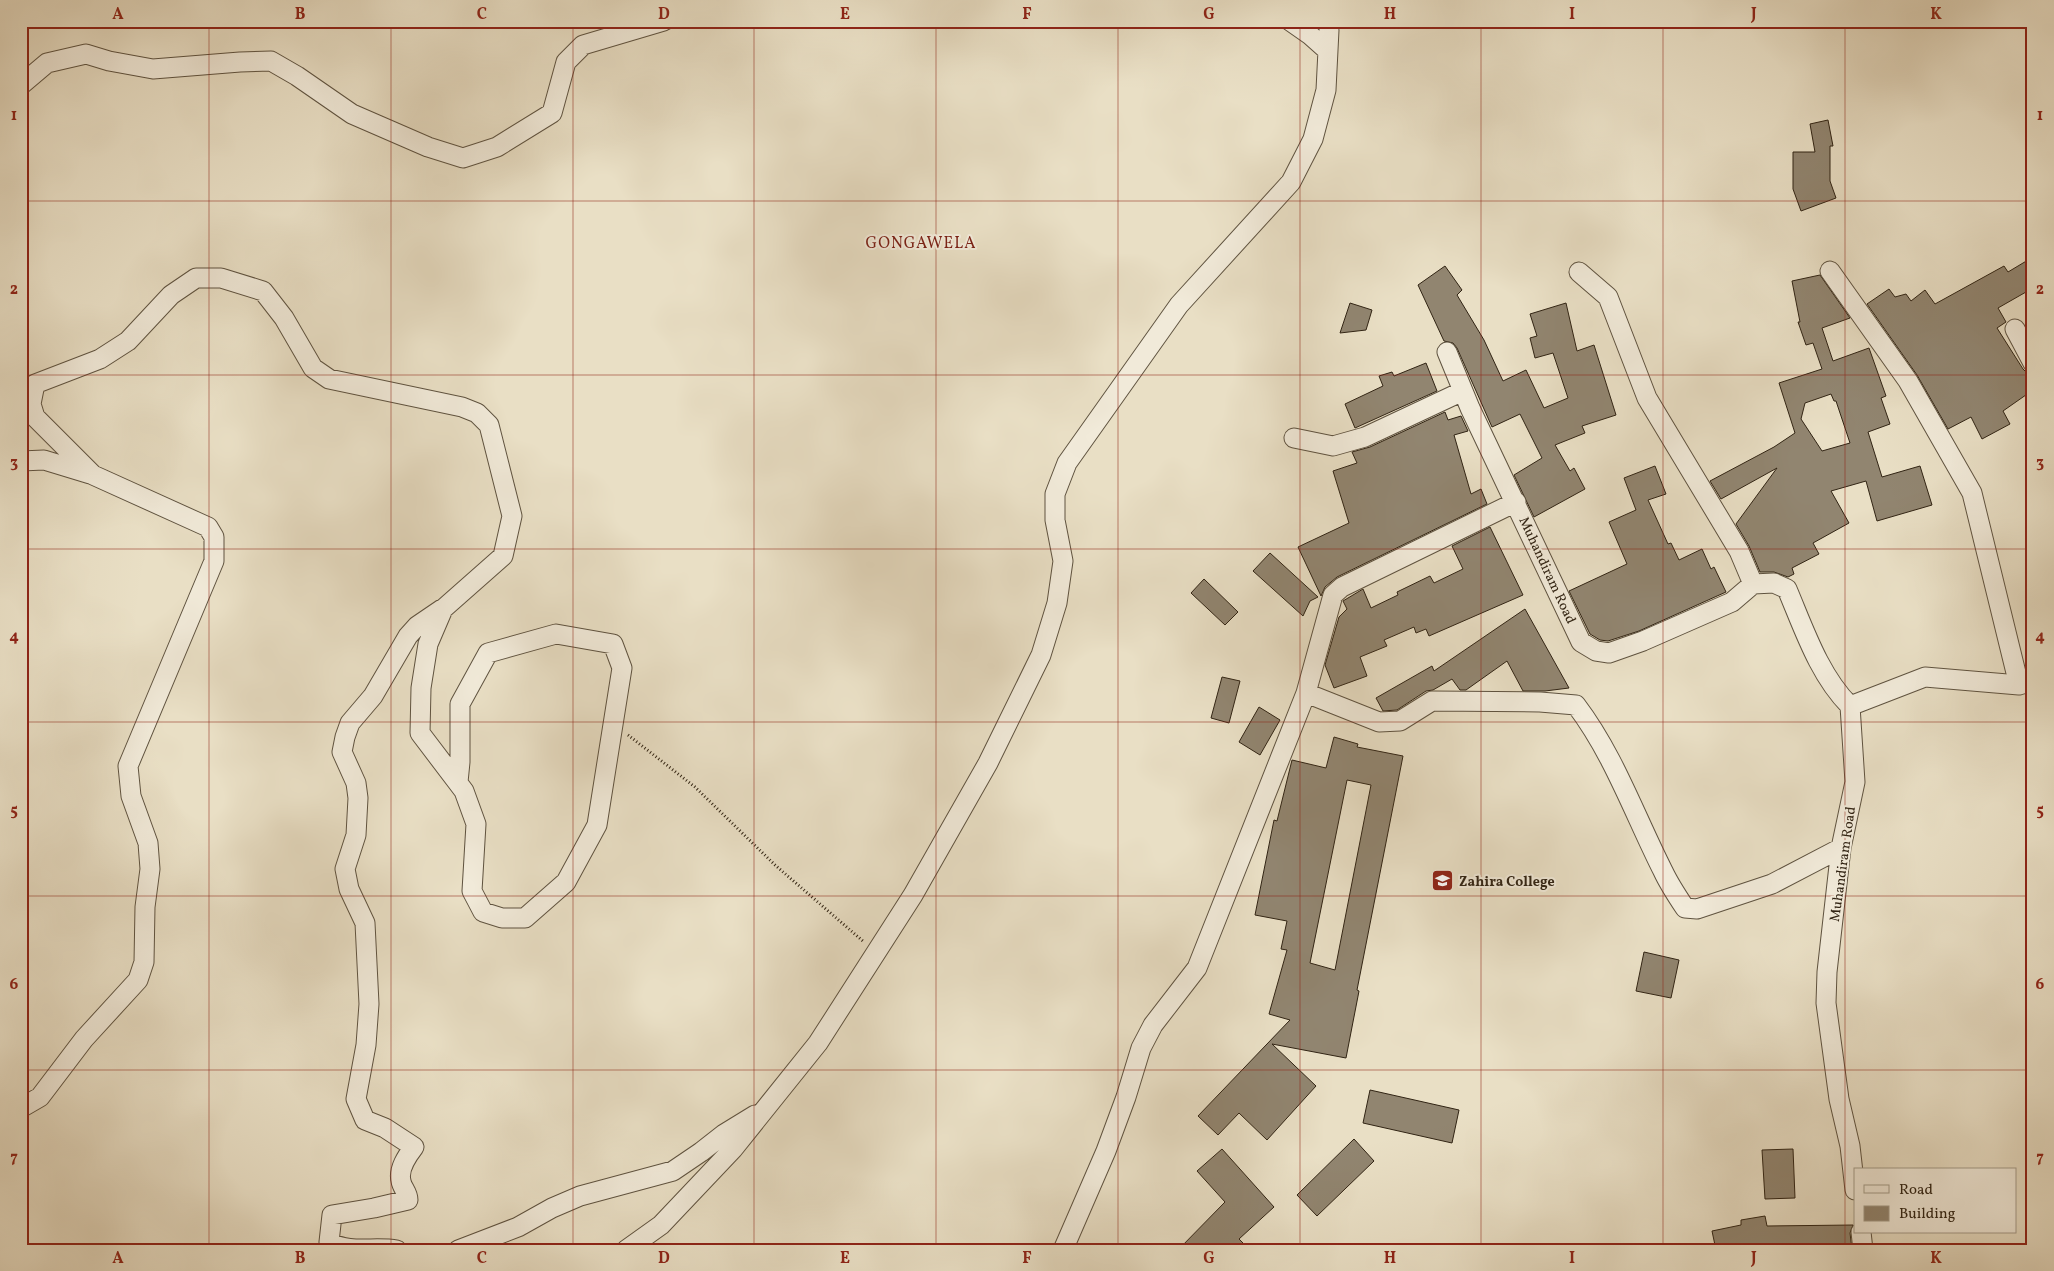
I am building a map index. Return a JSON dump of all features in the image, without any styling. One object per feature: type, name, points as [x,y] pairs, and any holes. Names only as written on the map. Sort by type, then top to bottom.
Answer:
[{"type":"street","points":[[21,85],[47,63],[86,54],[109,61],[153,69],[271,61],[297,76],[352,114],[428,147],[463,158],[497,147],[552,113],[566,62],[582,45],[664,21]]},
{"type":"street","points":[[1290,21],[1328,51]]},
{"type":"street","points":[[626,1250],[661,1225],[733,1149],[818,1043],[913,895],[988,763],[1041,655],[1057,603],[1063,561],[1055,520],[1055,494],[1067,464],[1179,305],[1291,182],[1313,139],[1326,90],[1329,30]]},
{"type":"street","points":[[1579,272],[1608,298],[1647,398],[1738,552],[1752,584],[1774,582],[1787,589],[1813,649],[1836,692],[1850,706],[1925,676],[2026,683],[1972,493],[1908,381],[1830,271]]},
{"type":"street","points":[[94,475],[35,417],[31,404],[34,384],[100,359],[128,341],[171,295],[196,278],[221,278],[263,291],[284,318],[313,368],[329,379],[462,407],[477,413],[489,425],[512,516],[503,556],[444,608],[417,626],[408,636],[373,696],[350,723],[344,737],[342,752],[356,784],[358,798],[356,835],[345,869],[349,889],[365,923],[369,994],[366,1045],[356,1099],[365,1120],[385,1128],[414,1147],[407,1156],[401,1171],[401,1182],[408,1193],[408,1200],[332,1215],[329,1242],[339,1247],[360,1249],[381,1247],[397,1250]]},
{"type":"street","points":[[2015,329],[2033,363]]},
{"type":"street","name":"Muhandiram Road","points":[[1447,352],[1581,642],[1596,651],[1609,653],[1643,641],[1732,602],[1752,584]]},
{"type":"street","points":[[1294,438],[1333,446],[1365,438],[1463,390]]},
{"type":"street","points":[[21,461],[44,460],[94,475],[208,527],[214,537],[214,561],[128,766],[131,796],[148,843],[150,869],[145,907],[144,962],[138,980],[84,1039],[40,1097],[21,1108]]},
{"type":"street","points":[[1063,1250],[1106,1151],[1126,1098],[1141,1048],[1153,1026],[1197,968],[1306,693],[1333,595],[1342,588],[1516,502]]},
{"type":"street","points":[[444,608],[428,644],[422,688],[420,733],[464,791],[476,824],[472,891],[482,912],[502,918],[525,918],[566,882],[597,825],[622,668],[612,644],[556,634],[488,653],[460,704],[458,782]]},
{"type":"street","points":[[1306,693],[1379,722],[1400,721],[1432,701],[1540,702],[1576,705],[1606,752],[1664,873],[1685,908],[1696,909],[1772,884],[1842,848]]},
{"type":"street","name":"Muhandiram Road","points":[[1850,706],[1854,782],[1842,848],[1827,972],[1826,1003],[1839,1099],[1850,1146],[1854,1181]]},
{"type":"street","points":[[458,1250],[518,1227],[552,1208],[580,1196],[673,1171],[724,1134],[764,1110]]},
{"type":"street","points":[[1861,1234],[1863,1250]]},
{"type":"path","points":[[626,733],[695,787],[775,865],[876,952]]},
{"type":"building","points":[[1828,120],[1833,146],[1830,146],[1830,181],[1836,198],[1801,211],[1793,189],[1793,152],[1815,152],[1810,124]]},
{"type":"building","points":[[2033,257],[2033,288],[1998,308],[2006,322],[1997,328],[2023,369],[2033,379],[2033,390],[2003,411],[2010,424],[1982,439],[1971,417],[1948,429],[1917,375],[1867,304],[1889,289],[1895,297],[1906,294],[1911,301],[1925,290],[1935,304],[2004,266],[2008,272]]},
{"type":"building","points":[[1445,266],[1462,290],[1457,295],[1484,340],[1503,381],[1526,370],[1544,408],[1568,398],[1553,353],[1535,358],[1530,338],[1537,336],[1530,314],[1566,303],[1577,351],[1594,345],[1616,415],[1582,426],[1585,433],[1555,445],[1570,471],[1574,468],[1585,489],[1534,517],[1514,475],[1542,458],[1520,414],[1492,427],[1457,348],[1453,343],[1444,341],[1418,285]]},
{"type":"building","points":[[1820,275],[1850,318],[1822,328],[1833,361],[1869,348],[1886,396],[1881,398],[1890,424],[1868,432],[1882,477],[1920,466],[1932,505],[1877,521],[1866,481],[1831,491],[1849,523],[1813,543],[1819,554],[1792,568],[1794,574],[1788,577],[1774,572],[1760,572],[1749,546],[1736,524],[1777,468],[1721,499],[1710,481],[1774,447],[1795,433],[1779,383],[1822,369],[1813,343],[1806,345],[1798,322],[1800,322],[1792,281]],"holes":[[[1831,394],[1834,401],[1836,401],[1850,443],[1822,451],[1801,419],[1805,403]]]},
{"type":"building","points":[[1350,303],[1372,310],[1366,330],[1340,333]]},
{"type":"building","points":[[1426,363],[1437,391],[1355,428],[1345,404],[1383,386],[1379,376],[1392,372],[1394,376]]},
{"type":"building","points":[[1445,412],[1448,420],[1461,416],[1468,431],[1454,435],[1471,494],[1481,489],[1487,504],[1337,577],[1325,587],[1321,596],[1298,547],[1349,523],[1333,471],[1357,463],[1352,452],[1370,447]]},
{"type":"building","points":[[1655,466],[1666,494],[1648,500],[1668,544],[1671,543],[1679,560],[1702,549],[1711,569],[1714,567],[1726,592],[1639,631],[1608,641],[1600,640],[1590,634],[1569,591],[1627,564],[1609,522],[1636,510],[1624,478]]},
{"type":"building","points":[[1490,527],[1523,595],[1429,636],[1426,629],[1416,633],[1414,627],[1384,640],[1387,646],[1360,657],[1367,676],[1334,688],[1325,665],[1339,617],[1347,609],[1343,601],[1363,589],[1371,608],[1398,595],[1397,592],[1430,576],[1434,583],[1463,569],[1452,546]]},
{"type":"building","points":[[1270,553],[1318,597],[1310,601],[1303,616],[1253,571]]},
{"type":"building","points":[[1204,579],[1238,612],[1225,625],[1191,593]]},
{"type":"building","points":[[1525,609],[1569,688],[1523,691],[1507,661],[1466,690],[1460,690],[1452,679],[1433,690],[1426,691],[1397,710],[1383,711],[1376,698],[1432,666],[1434,671]]},
{"type":"building","points":[[1222,677],[1240,681],[1229,723],[1211,718]]},
{"type":"building","points":[[1259,707],[1280,720],[1260,755],[1239,742]]},
{"type":"building","points":[[1334,737],[1358,744],[1357,747],[1403,756],[1357,990],[1359,991],[1346,1058],[1272,1044],[1316,1086],[1267,1140],[1239,1113],[1218,1135],[1198,1116],[1290,1020],[1269,1014],[1287,950],[1281,949],[1287,921],[1255,915],[1274,820],[1277,821],[1292,760],[1326,768]],"holes":[[[1347,780],[1371,785],[1335,970],[1310,963]]]},
{"type":"building","points":[[1644,952],[1679,960],[1671,998],[1636,991]]},
{"type":"building","points":[[1370,1090],[1459,1110],[1452,1143],[1363,1123]]},
{"type":"building","points":[[1354,1139],[1374,1161],[1317,1216],[1297,1195]]},
{"type":"building","points":[[1222,1149],[1274,1207],[1239,1239],[1250,1250],[1178,1250],[1225,1202],[1197,1171]]},
{"type":"building","points":[[1793,1149],[1795,1198],[1765,1199],[1762,1150]]},
{"type":"building","points":[[1765,1216],[1767,1226],[1853,1225],[1850,1233],[1852,1250],[1716,1250],[1712,1231],[1741,1225],[1741,1220]]},
{"type":"place","name":"Zahira College","points":[[1443,881]]},
{"type":"district","name":"GONGAWELA","points":[[921,242]]}]
